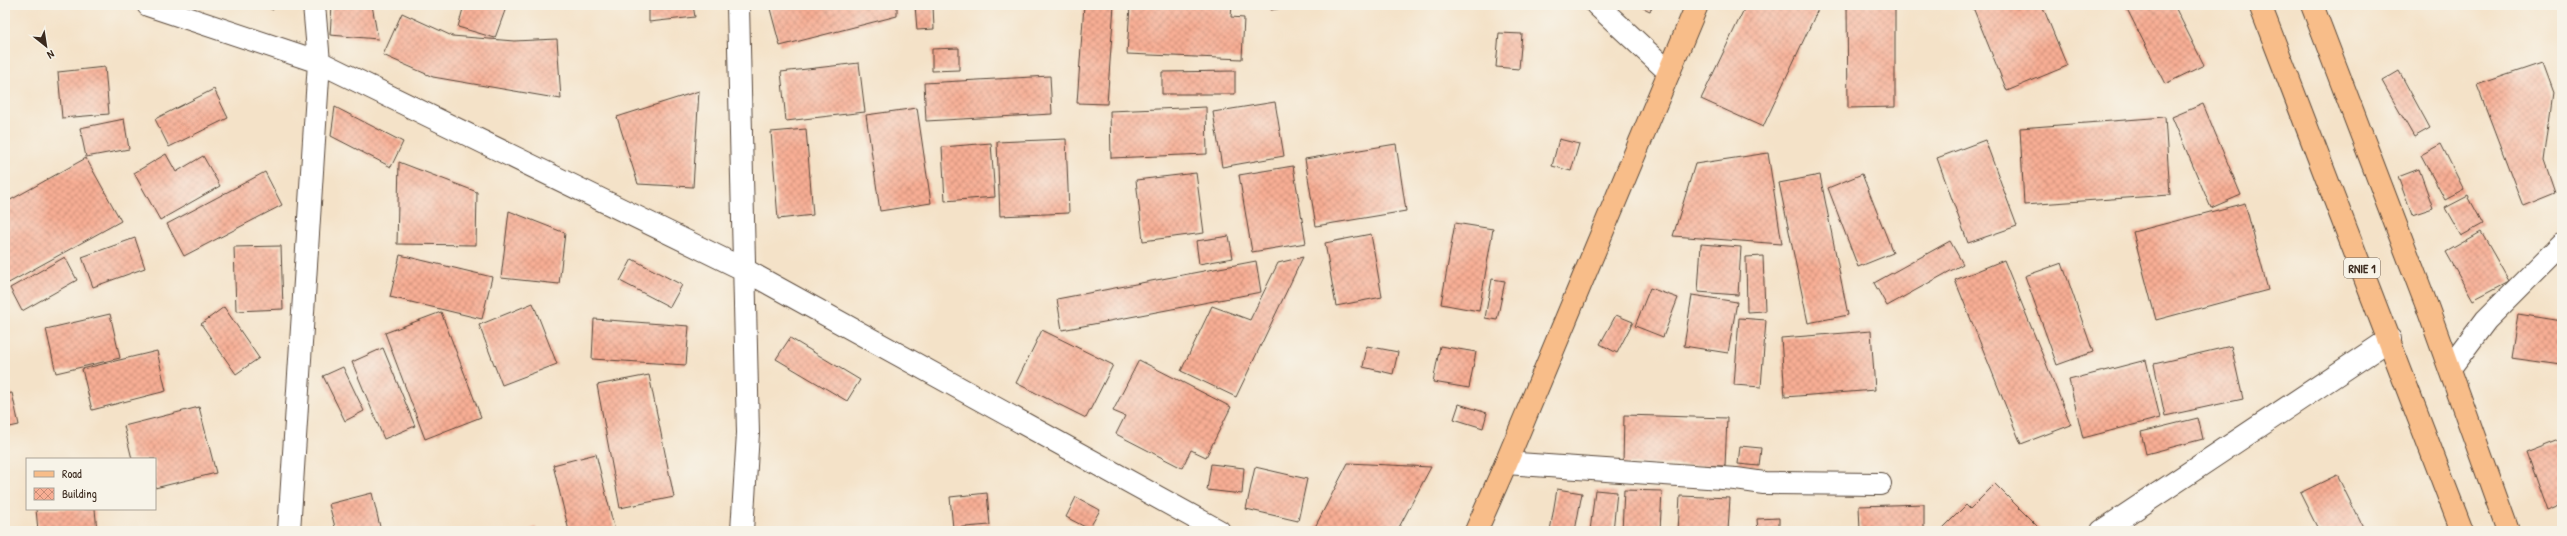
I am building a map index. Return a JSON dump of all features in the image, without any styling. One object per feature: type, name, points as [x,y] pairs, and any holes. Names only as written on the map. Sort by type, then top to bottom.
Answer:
[{"type":"main road","points":[[1476,531],[1506,463],[1697,5]]},
{"type":"main road","name":"RNIE 1","points":[[2260,5],[2390,339],[2462,531]]},
{"type":"main road","points":[[2312,5],[2450,368],[2508,531]]},
{"type":"street","points":[[148,5],[319,62],[743,269],[1219,531]]},
{"type":"street","points":[[289,531],[319,62],[314,5]]},
{"type":"street","points":[[738,5],[748,433],[742,531]]},
{"type":"street","points":[[1597,5],[1669,72]]},
{"type":"street","points":[[2450,368],[2486,320],[2562,244]]},
{"type":"street","points":[[2102,531],[2390,339]]},
{"type":"street","points":[[1506,463],[1736,479],[1764,483],[1880,484]]},
{"type":"building","points":[[262,5],[272,5],[273,10]]},
{"type":"building","points":[[332,5],[372,5],[378,39],[330,35]]},
{"type":"building","points":[[464,5],[507,5],[495,38],[458,27]]},
{"type":"building","points":[[649,5],[693,5],[695,17],[649,22]]},
{"type":"building","points":[[769,5],[897,5],[897,16],[780,46]]},
{"type":"building","points":[[915,5],[933,5],[934,29],[917,30]]},
{"type":"building","points":[[1084,5],[1114,5],[1107,104],[1077,103]]},
{"type":"building","points":[[1130,5],[1232,5],[1231,17],[1244,18],[1242,59],[1127,54]]},
{"type":"building","points":[[1270,5],[1294,5],[1294,6],[1271,10]]},
{"type":"building","points":[[1637,5],[1653,5],[1650,11]]},
{"type":"building","points":[[1746,5],[1820,5],[1763,127],[1701,99]]},
{"type":"building","points":[[1847,5],[1895,5],[1895,107],[1848,108]]},
{"type":"building","points":[[1972,5],[2042,5],[2067,66],[2007,91]]},
{"type":"building","points":[[2125,5],[2174,5],[2204,65],[2165,84]]},
{"type":"building","points":[[402,13],[452,36],[514,41],[557,39],[561,99],[433,77],[383,55]]},
{"type":"building","points":[[1499,33],[1522,34],[1519,69],[1496,67]]},
{"type":"building","points":[[959,48],[959,70],[932,71],[932,49]]},
{"type":"building","points":[[859,63],[865,112],[786,121],[781,72]]},
{"type":"building","points":[[2542,63],[2553,93],[2544,161],[2555,193],[2523,206],[2477,85]]},
{"type":"building","points":[[105,67],[109,114],[62,118],[58,72]]},
{"type":"building","points":[[1235,71],[1235,94],[1162,94],[1162,72]]},
{"type":"building","points":[[2399,71],[2430,128],[2414,137],[2382,81]]},
{"type":"building","points":[[1050,76],[1052,114],[926,121],[924,83]]},
{"type":"building","points":[[214,89],[228,118],[169,147],[155,119]]},
{"type":"building","points":[[699,91],[693,187],[638,184],[617,117]]},
{"type":"building","points":[[1275,102],[1284,156],[1222,167],[1213,112]]},
{"type":"building","points":[[2203,104],[2241,195],[2211,208],[2172,117]]},
{"type":"building","points":[[335,107],[403,142],[391,167],[331,136]]},
{"type":"building","points":[[1206,107],[1207,154],[1111,158],[1110,111]]},
{"type":"building","points":[[917,108],[931,203],[880,211],[866,115]]},
{"type":"building","points":[[2165,117],[2170,195],[2024,205],[2020,128]]},
{"type":"building","points":[[124,119],[129,149],[86,157],[80,128]]},
{"type":"building","points":[[806,129],[813,215],[778,219],[771,132]]},
{"type":"building","points":[[1066,139],[1069,213],[1000,216],[997,142]]},
{"type":"building","points":[[1559,139],[1579,144],[1571,171],[1552,166]]},
{"type":"building","points":[[1985,140],[2017,226],[1968,243],[1937,158]]},
{"type":"building","points":[[991,143],[995,197],[945,201],[942,147]]},
{"type":"building","points":[[1396,144],[1406,211],[1316,226],[1305,159]]},
{"type":"building","points":[[2441,144],[2464,190],[2445,200],[2421,155]]},
{"type":"building","points":[[1768,153],[1782,244],[1673,236],[1695,164]]},
{"type":"building","points":[[166,154],[176,172],[203,156],[220,186],[160,220],[134,173]]},
{"type":"building","points":[[86,158],[121,221],[5,285],[5,203]]},
{"type":"building","points":[[399,162],[477,192],[476,245],[397,244]]},
{"type":"building","points":[[1293,166],[1306,243],[1252,252],[1239,175]]},
{"type":"building","points":[[2419,169],[2433,208],[2412,215],[2398,177]]},
{"type":"building","points":[[265,172],[282,205],[184,256],[167,224]]},
{"type":"building","points":[[1196,173],[1204,233],[1143,241],[1136,180]]},
{"type":"building","points":[[1862,174],[1893,253],[1858,267],[1828,188]]},
{"type":"building","points":[[1820,175],[1848,315],[1808,323],[1779,183]]},
{"type":"building","points":[[2468,196],[2483,224],[2461,236],[2445,208]]},
{"type":"building","points":[[2245,203],[2268,290],[2156,320],[2133,232]]},
{"type":"building","points":[[509,211],[565,233],[559,284],[501,278]]},
{"type":"building","points":[[1455,223],[1493,229],[1479,311],[1441,304]]},
{"type":"building","points":[[2481,232],[2509,281],[2473,300],[2446,252]]},
{"type":"building","points":[[1371,234],[1382,297],[1336,306],[1325,243]]},
{"type":"building","points":[[1229,236],[1233,258],[1199,264],[1196,241]]},
{"type":"building","points":[[135,238],[145,268],[93,287],[82,257]]},
{"type":"building","points":[[1950,241],[1963,264],[1887,306],[1874,283]]},
{"type":"building","points":[[1701,244],[1741,247],[1738,295],[1698,292]]},
{"type":"building","points":[[281,246],[283,309],[236,311],[234,247]]},
{"type":"building","points":[[400,255],[492,277],[482,319],[390,297]]},
{"type":"building","points":[[1763,256],[1765,311],[1747,312],[1746,257]]},
{"type":"building","points":[[65,257],[77,280],[22,311],[10,288]]},
{"type":"building","points":[[1303,257],[1236,397],[1181,371],[1212,306],[1250,320],[1278,263]]},
{"type":"building","points":[[632,259],[682,285],[670,307],[620,281]]},
{"type":"building","points":[[2004,260],[2071,425],[2021,444],[1955,280]]},
{"type":"building","points":[[1256,261],[1261,292],[1062,330],[1057,299]]},
{"type":"building","points":[[2062,263],[2093,352],[2057,365],[2025,276]]},
{"type":"building","points":[[1492,279],[1505,281],[1497,320],[1485,318]]},
{"type":"building","points":[[1650,288],[1678,298],[1663,337],[1635,326]]},
{"type":"building","points":[[1692,295],[1737,302],[1728,353],[1684,346]]},
{"type":"building","points":[[533,303],[557,364],[502,385],[479,325]]},
{"type":"building","points":[[224,307],[259,358],[236,374],[201,324]]},
{"type":"building","points":[[441,312],[481,417],[425,439],[385,333]]},
{"type":"building","points":[[110,314],[120,358],[56,373],[46,329]]},
{"type":"building","points":[[2518,314],[2562,321],[2562,365],[2511,358]]},
{"type":"building","points":[[1616,315],[1633,322],[1617,353],[1600,344]]},
{"type":"building","points":[[1739,318],[1766,320],[1761,387],[1734,385]]},
{"type":"building","points":[[594,319],[689,326],[686,365],[592,359]]},
{"type":"building","points":[[1042,330],[1113,365],[1086,418],[1016,383]]},
{"type":"building","points":[[1871,331],[1875,390],[1785,397],[1781,338]]},
{"type":"building","points":[[790,338],[860,380],[847,401],[776,359]]},
{"type":"building","points":[[1367,346],[1398,352],[1393,374],[1363,367]]},
{"type":"building","points":[[1440,346],[1476,352],[1469,388],[1433,382]]},
{"type":"building","points":[[2231,346],[2243,399],[2165,416],[2154,364]]},
{"type":"building","points":[[383,348],[415,426],[384,439],[352,362]]},
{"type":"building","points":[[157,351],[166,391],[92,410],[82,369]]},
{"type":"building","points":[[1139,360],[1231,407],[1206,457],[1191,450],[1182,468],[1116,434],[1125,416],[1113,411]]},
{"type":"building","points":[[2146,360],[2160,418],[2083,438],[2069,380]]},
{"type":"building","points":[[343,367],[364,411],[345,421],[323,376]]},
{"type":"building","points":[[649,375],[674,497],[620,508],[597,385]]},
{"type":"building","points":[[12,393],[19,425],[5,428],[5,394]]},
{"type":"building","points":[[1459,404],[1487,413],[1483,428],[1454,419]]},
{"type":"building","points":[[199,407],[216,473],[156,488],[156,458],[132,458],[124,426]]},
{"type":"building","points":[[1624,415],[1727,418],[1725,466],[1623,464]]},
{"type":"building","points":[[2198,418],[2203,439],[2146,454],[2141,432]]},
{"type":"building","points":[[2562,439],[2562,505],[2547,511],[2526,453]]},
{"type":"building","points":[[1740,446],[1761,448],[1759,466],[1738,464]]},
{"type":"building","points":[[596,454],[615,531],[569,531],[553,465]]},
{"type":"building","points":[[1348,463],[1431,467],[1397,531],[1313,531]]},
{"type":"building","points":[[1211,464],[1244,468],[1242,494],[1207,490]]},
{"type":"building","points":[[1255,467],[1307,479],[1298,521],[1246,509]]},
{"type":"building","points":[[2337,475],[2365,531],[2319,531],[2300,493]]},
{"type":"building","points":[[1995,484],[2042,531],[1940,531],[1966,505],[1970,509]]},
{"type":"building","points":[[1557,489],[1582,493],[1575,531],[1550,531]]},
{"type":"building","points":[[1595,490],[1617,492],[1613,531],[1590,531]]},
{"type":"building","points":[[1624,490],[1662,491],[1660,531],[1622,531]]},
{"type":"building","points":[[372,493],[381,531],[336,531],[329,504]]},
{"type":"building","points":[[987,493],[990,525],[953,528],[950,497]]},
{"type":"building","points":[[1680,496],[1730,498],[1728,531],[1678,531]]},
{"type":"building","points":[[1076,497],[1100,510],[1089,529],[1066,517]]},
{"type":"building","points":[[1924,504],[1924,531],[1860,531],[1859,506]]},
{"type":"building","points":[[36,510],[95,510],[97,531],[38,531]]},
{"type":"building","points":[[1779,518],[1779,531],[1758,531],[1757,519]]},
{"type":"building","points":[[535,527],[537,531],[528,531]]}]
